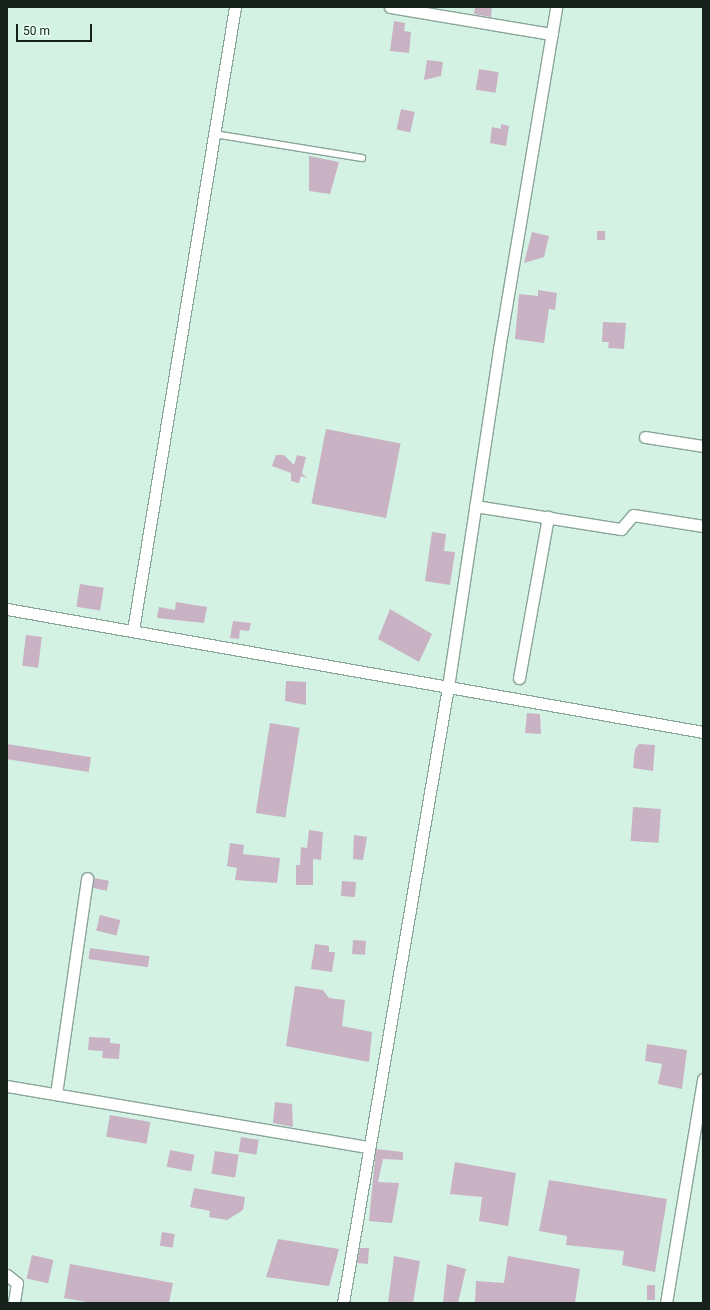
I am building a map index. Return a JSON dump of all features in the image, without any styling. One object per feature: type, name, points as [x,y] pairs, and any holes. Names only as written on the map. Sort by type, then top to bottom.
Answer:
[{"type":"street","points":[[133,630],[235,7]]},
{"type":"street","points":[[390,7],[552,34]]},
{"type":"street","points":[[343,1303],[368,1147],[448,687],[475,506],[556,7]]},
{"type":"street","points":[[645,438],[703,446]]},
{"type":"street","points":[[475,506],[621,529],[633,514],[703,526]]},
{"type":"street","points":[[519,678],[548,517]]},
{"type":"street","points":[[7,609],[133,630],[703,732]]},
{"type":"street","points":[[56,1094],[87,878]]},
{"type":"street","points":[[666,1303],[703,1079]]},
{"type":"street","points":[[7,1086],[368,1147]]},
{"type":"street","points":[[7,1275],[17,1283],[14,1303]]},
{"type":"lane","points":[[214,134],[362,158]]},
{"type":"building","points":[[475,7],[492,7],[491,17],[474,14]]},
{"type":"building","points":[[394,21],[405,23],[404,31],[411,32],[409,53],[390,51]]},
{"type":"building","points":[[427,60],[443,62],[441,76],[424,80]]},
{"type":"building","points":[[479,69],[499,72],[495,93],[476,90]]},
{"type":"building","points":[[401,109],[415,112],[410,132],[397,130]]},
{"type":"building","points":[[501,124],[509,126],[506,146],[490,143],[492,127],[501,129]]},
{"type":"building","points":[[309,156],[339,162],[330,194],[309,191]]},
{"type":"building","points":[[597,231],[605,231],[605,240],[597,240]]},
{"type":"building","points":[[532,232],[549,236],[544,257],[524,263]]},
{"type":"building","points":[[538,290],[557,293],[555,310],[549,309],[544,343],[515,339],[519,294],[538,296]]},
{"type":"building","points":[[603,322],[626,323],[624,349],[608,348],[609,342],[602,342]]},
{"type":"building","points":[[326,429],[401,444],[386,518],[311,504]]},
{"type":"building","points":[[276,455],[284,455],[294,465],[297,455],[306,457],[302,473],[307,478],[301,476],[299,483],[291,481],[291,473],[272,466]]},
{"type":"building","points":[[432,532],[446,534],[444,551],[455,552],[450,585],[425,581]]},
{"type":"building","points":[[80,584],[104,588],[100,610],[76,607]]},
{"type":"building","points":[[176,602],[207,607],[204,623],[157,618],[159,607],[175,610]]},
{"type":"building","points":[[390,609],[432,634],[419,662],[378,639]]},
{"type":"building","points":[[233,621],[251,623],[249,631],[240,630],[239,639],[230,638]]},
{"type":"building","points":[[26,635],[42,637],[38,668],[22,666]]},
{"type":"building","points":[[286,681],[306,682],[306,705],[285,701]]},
{"type":"building","points":[[527,713],[540,714],[541,734],[525,733]]},
{"type":"building","points":[[270,723],[300,728],[285,818],[256,813]]},
{"type":"building","points":[[7,744],[91,757],[89,772],[7,759]]},
{"type":"building","points":[[639,744],[655,745],[653,771],[633,768],[635,749]]},
{"type":"building","points":[[633,807],[661,809],[659,843],[631,841]]},
{"type":"building","points":[[309,830],[323,832],[321,860],[313,859],[313,885],[296,885],[296,865],[300,865],[301,847],[307,848]]},
{"type":"building","points":[[354,835],[367,837],[363,860],[353,859]]},
{"type":"building","points":[[230,843],[244,845],[243,854],[280,858],[277,883],[235,880],[237,868],[227,866]]},
{"type":"building","points":[[94,878],[109,881],[107,891],[92,888]]},
{"type":"building","points":[[342,881],[356,882],[355,897],[341,896]]},
{"type":"building","points":[[100,915],[120,920],[117,936],[96,931]]},
{"type":"building","points":[[353,940],[366,941],[365,955],[352,954]]},
{"type":"building","points":[[315,944],[329,946],[329,952],[335,952],[332,972],[311,969]]},
{"type":"building","points":[[90,948],[149,956],[148,967],[88,959]]},
{"type":"building","points":[[295,986],[323,990],[329,998],[345,1000],[342,1026],[372,1032],[369,1062],[286,1046]]},
{"type":"building","points":[[89,1037],[110,1038],[110,1043],[120,1044],[119,1059],[102,1058],[103,1051],[88,1050]]},
{"type":"building","points":[[647,1044],[687,1050],[682,1089],[658,1084],[662,1064],[645,1061]]},
{"type":"building","points":[[275,1102],[292,1104],[293,1127],[273,1123]]},
{"type":"building","points":[[110,1115],[150,1122],[147,1144],[106,1137]]},
{"type":"building","points":[[241,1137],[259,1140],[256,1155],[239,1152]]},
{"type":"building","points":[[376,1149],[403,1152],[403,1160],[383,1159],[378,1182],[399,1183],[392,1223],[369,1221]]},
{"type":"building","points":[[170,1150],[195,1155],[191,1171],[167,1167]]},
{"type":"building","points":[[215,1151],[239,1155],[235,1177],[211,1174]]},
{"type":"building","points":[[455,1162],[516,1173],[508,1226],[479,1221],[482,1197],[450,1194]]},
{"type":"building","points":[[549,1180],[667,1199],[655,1272],[622,1265],[624,1251],[566,1245],[567,1236],[539,1231]]},
{"type":"building","points":[[194,1188],[245,1197],[243,1210],[227,1220],[209,1217],[210,1211],[190,1207]]},
{"type":"building","points":[[162,1232],[175,1234],[173,1248],[160,1246]]},
{"type":"building","points":[[278,1239],[339,1249],[329,1286],[266,1277]]},
{"type":"building","points":[[360,1248],[369,1248],[368,1264],[357,1263]]},
{"type":"building","points":[[32,1255],[53,1260],[48,1283],[27,1278]]},
{"type":"building","points":[[394,1256],[420,1261],[413,1303],[388,1303]]},
{"type":"building","points":[[508,1256],[580,1269],[575,1303],[475,1303],[476,1281],[504,1283]]},
{"type":"building","points":[[70,1264],[173,1283],[169,1303],[92,1303],[64,1298]]},
{"type":"building","points":[[447,1264],[466,1269],[458,1303],[443,1303]]},
{"type":"building","points":[[647,1285],[655,1285],[655,1300],[647,1300]]}]
